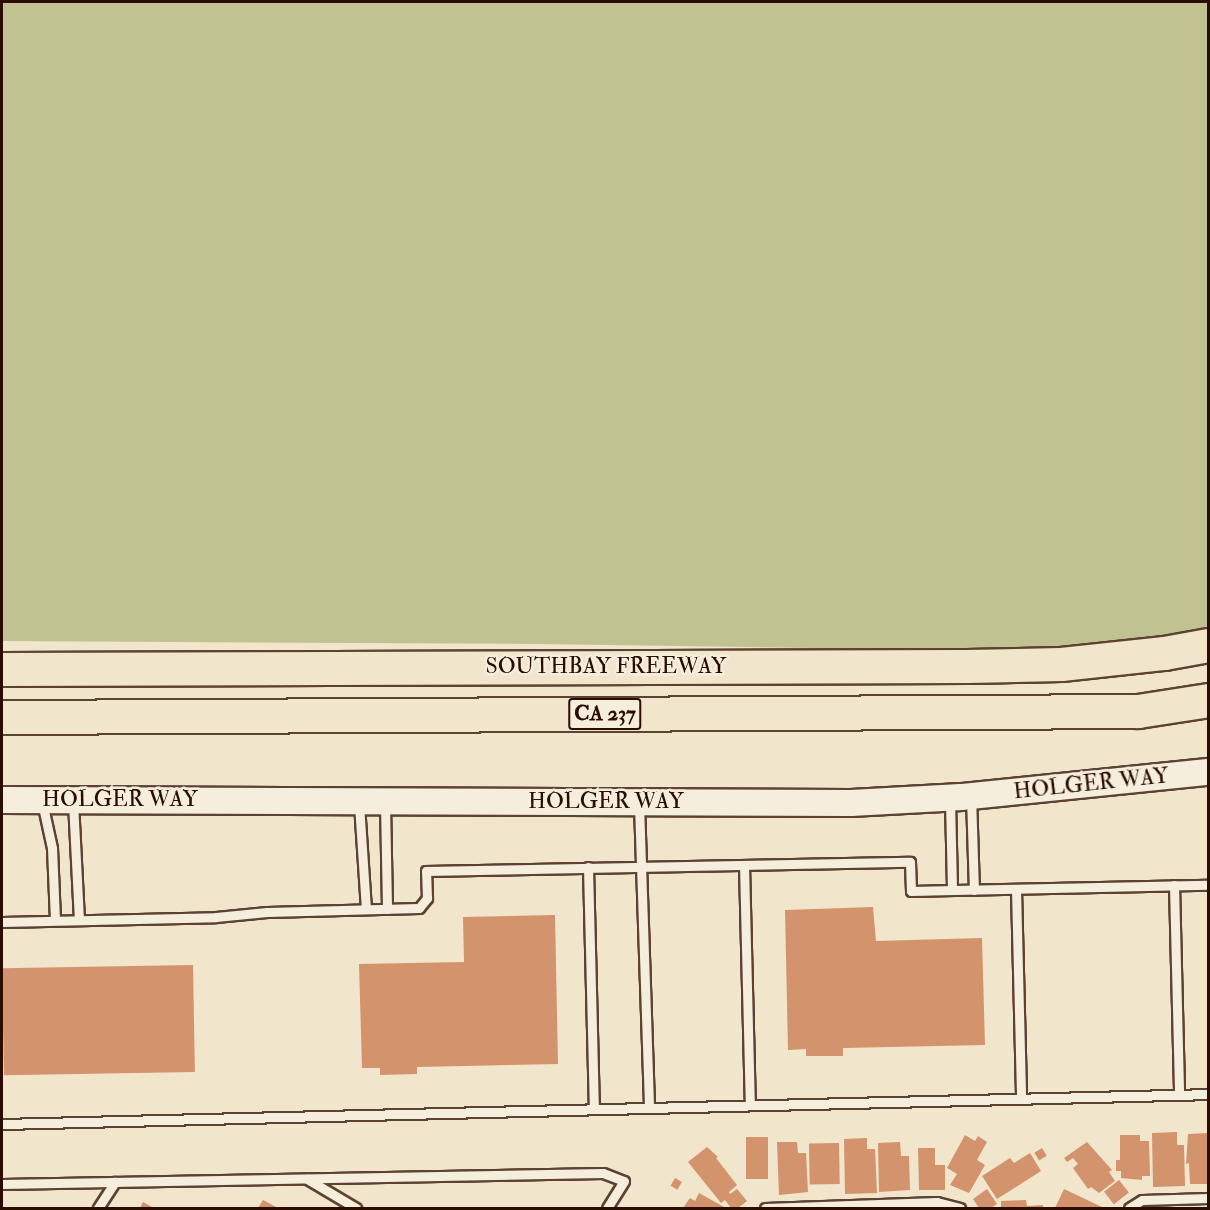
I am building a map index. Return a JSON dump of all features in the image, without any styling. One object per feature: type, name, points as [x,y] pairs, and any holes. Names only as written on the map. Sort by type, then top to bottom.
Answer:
[{"type":"highway","name":"SOUTHBAY FREEWAY","points":[[2,669],[1061,664],[1164,653],[1209,645]]},
{"type":"highway","points":[[645,666],[683,679],[892,682],[1118,677],[1209,661]]},
{"type":"highway","name":"SOUTHBAY FREEWAY","points":[[2,717],[1138,711],[1209,700]]},
{"type":"highway","points":[[1138,711],[1209,718]]},
{"type":"street","name":"HOLGER WAY","points":[[2,800],[851,803],[961,797],[1209,772]]},
{"type":"lane","points":[[961,797],[974,890]]},
{"type":"lane","points":[[952,890],[961,797]]},
{"type":"lane","points":[[42,800],[52,848],[55,920]]},
{"type":"lane","points":[[73,800],[79,920]]},
{"type":"lane","points":[[359,801],[366,909]]},
{"type":"lane","points":[[385,801],[387,909]]},
{"type":"lane","points":[[639,802],[649,1108]]},
{"type":"lane","points":[[2,922],[216,917],[419,908],[428,898],[426,871],[910,862],[911,891],[1209,885]]},
{"type":"lane","points":[[744,865],[750,1105]]},
{"type":"lane","points":[[588,867],[594,1109]]},
{"type":"lane","points":[[1174,885],[1179,1095]]},
{"type":"lane","points":[[1016,889],[1021,1098]]},
{"type":"lane","points":[[2,1124],[1209,1094]]},
{"type":"lane","points":[[2,1184],[603,1173],[624,1181],[608,1209]]},
{"type":"lane","points":[[306,1178],[356,1209]]},
{"type":"lane","points":[[98,1209],[115,1182]]},
{"type":"lane","points":[[1129,1209],[1142,1200],[1209,1198]]},
{"type":"lane","points":[[765,1209],[937,1203],[960,1209]]},
{"type":"green space","points":[[2,2],[1208,2],[1208,641],[1164,653],[537,644],[2,641]]},
{"type":"building","points":[[873,907],[876,941],[982,938],[985,1045],[843,1048],[843,1056],[806,1056],[806,1049],[788,1050],[785,910]]},
{"type":"building","points":[[555,915],[558,1064],[417,1067],[417,1074],[380,1075],[380,1068],[362,1068],[359,964],[464,962],[463,917]]},
{"type":"building","points":[[193,965],[195,1072],[4,1075],[2,968]]},
{"type":"building","points":[[1177,1132],[1177,1145],[1184,1145],[1185,1186],[1153,1187],[1152,1133]]},
{"type":"building","points":[[1208,1133],[1208,1184],[1190,1184],[1189,1163],[1186,1164],[1188,1134]]},
{"type":"building","points":[[965,1135],[975,1141],[978,1136],[987,1142],[977,1160],[985,1165],[969,1193],[950,1185],[957,1174],[947,1168]]},
{"type":"building","points":[[1120,1135],[1140,1135],[1140,1141],[1149,1141],[1150,1176],[1142,1176],[1142,1180],[1121,1178],[1121,1171],[1116,1171],[1116,1160],[1120,1160]]},
{"type":"building","points":[[746,1137],[768,1137],[768,1179],[746,1179]]},
{"type":"building","points":[[867,1138],[867,1149],[875,1149],[877,1193],[845,1194],[844,1139]]},
{"type":"building","points":[[777,1142],[797,1142],[798,1153],[806,1153],[808,1192],[779,1195]]},
{"type":"building","points":[[900,1142],[901,1156],[909,1156],[910,1190],[879,1192],[878,1143]]},
{"type":"building","points":[[1087,1142],[1112,1170],[1109,1172],[1115,1181],[1099,1193],[1091,1187],[1088,1189],[1073,1168],[1078,1164],[1073,1158],[1067,1162],[1064,1158]]},
{"type":"building","points":[[839,1143],[840,1184],[810,1185],[809,1144]]},
{"type":"building","points":[[707,1147],[718,1157],[716,1158],[737,1185],[729,1192],[730,1194],[737,1189],[747,1201],[738,1208],[731,1208],[725,1200],[721,1203],[688,1162]]},
{"type":"building","points":[[918,1148],[935,1148],[935,1165],[945,1165],[945,1190],[919,1190]]},
{"type":"building","points":[[1042,1148],[1047,1156],[1039,1160],[1034,1153]]},
{"type":"building","points":[[1030,1153],[1041,1171],[997,1199],[982,1176],[1010,1158],[1014,1163]]},
{"type":"building","points":[[675,1178],[682,1182],[677,1190],[670,1186]]},
{"type":"building","points":[[1119,1180],[1129,1193],[1114,1204],[1104,1192]]},
{"type":"building","points":[[987,1189],[997,1204],[991,1208],[979,1208],[973,1199]]},
{"type":"building","points":[[1064,1189],[1104,1208],[1055,1208]]},
{"type":"building","points":[[699,1193],[726,1208],[683,1208],[690,1198],[695,1201]]},
{"type":"building","points":[[263,1200],[278,1208],[258,1208]]},
{"type":"building","points":[[1026,1200],[1027,1206],[1043,1205],[1043,1208],[1001,1208],[1001,1201]]},
{"type":"building","points":[[143,1202],[154,1208],[140,1208]]}]
